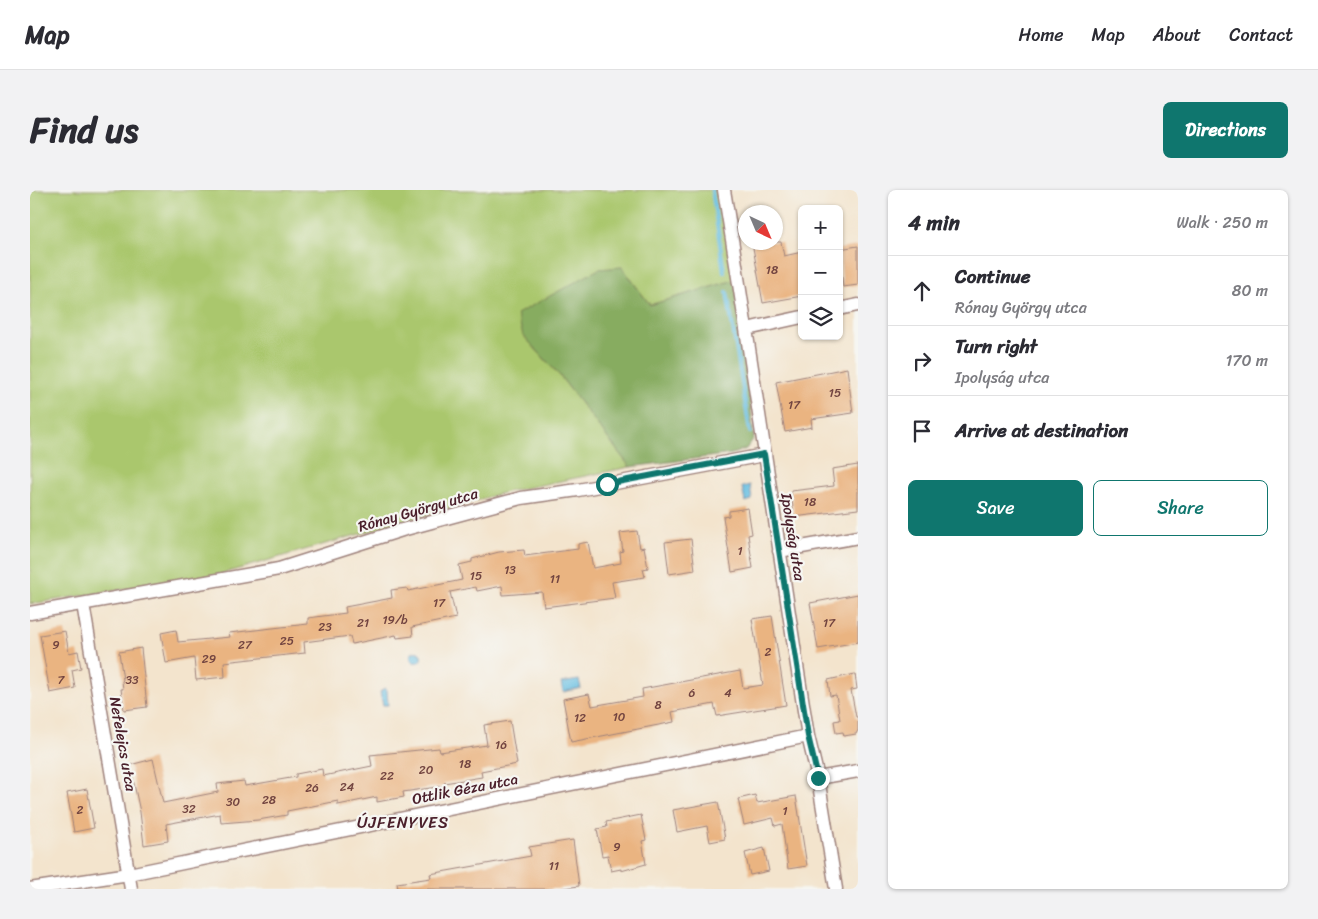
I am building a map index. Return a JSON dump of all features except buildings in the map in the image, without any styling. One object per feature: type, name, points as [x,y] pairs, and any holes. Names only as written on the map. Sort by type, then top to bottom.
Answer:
[{"type":"street","name":"Ipolyság utca","points":[[724,190],[748,329],[764,454],[808,736],[818,778],[836,889]]},
{"type":"street","points":[[843,308],[858,304]]},
{"type":"street","points":[[748,329],[798,318]]},
{"type":"street","name":"Rónay György utca","points":[[30,613],[279,569],[402,530],[522,498],[578,490],[764,454]]},
{"type":"street","points":[[779,551],[858,537]]},
{"type":"street","name":"Nefelejcs utca","points":[[83,604],[131,889]]},
{"type":"street","name":"Ottlik Géza utca","points":[[30,889],[129,874],[808,736]]},
{"type":"street","points":[[818,778],[858,771]]},
{"type":"green space","points":[[30,190],[724,190],[738,279],[650,305],[622,267],[523,335],[560,376],[630,467],[506,492],[221,574],[30,604]]},
{"type":"green space","points":[[622,267],[650,305],[738,279],[754,438],[746,449],[732,454],[630,467],[560,376],[523,335],[517,314],[599,269]]},
{"type":"water","points":[[750,485],[752,500],[745,502],[742,487]]},
{"type":"water","points":[[416,651],[422,657],[416,663],[410,657]]},
{"type":"water","points":[[579,680],[581,688],[563,692],[561,683]]},
{"type":"water","points":[[384,688],[387,690],[388,705],[383,705],[380,692]]},
{"type":"waterway","points":[[712,190],[724,272]]},
{"type":"waterway","points":[[727,292],[750,432]]},
{"type":"district","name":"ÚJFENYVES","points":[[403,822]]},
{"type":"route","points":[[607,484],[764,454],[808,736],[818,778]]}]
